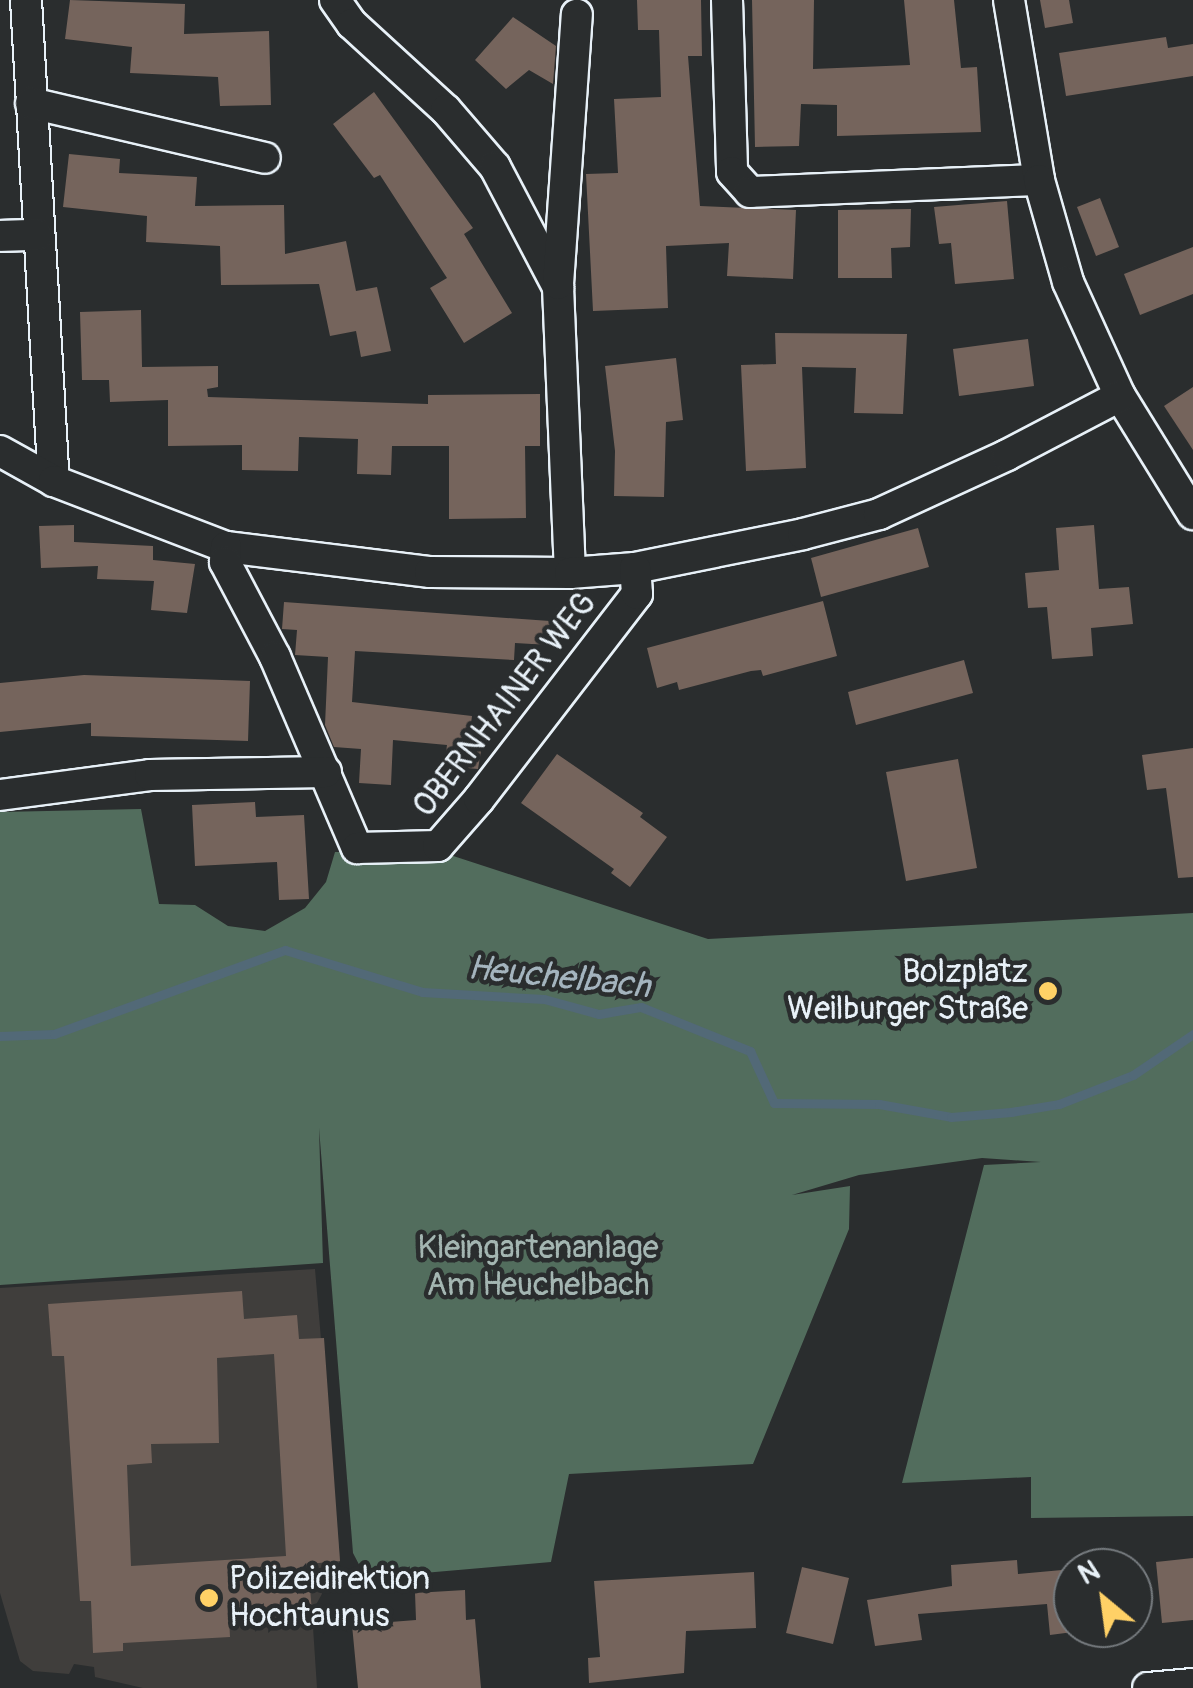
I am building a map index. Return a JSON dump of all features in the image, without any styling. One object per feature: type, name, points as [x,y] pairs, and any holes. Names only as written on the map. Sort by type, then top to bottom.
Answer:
[{"type":"street","points":[[26,0],[54,481]]},
{"type":"street","points":[[335,0],[352,24],[446,110],[495,166],[558,287]]},
{"type":"street","points":[[728,0],[732,172],[750,192],[1039,180]]},
{"type":"street","points":[[1009,0],[1039,180],[1068,282],[1120,396],[1193,514]]},
{"type":"street","points":[[570,573],[558,287],[577,15]]},
{"type":"street","points":[[31,103],[265,158]]},
{"type":"street","points":[[0,236],[37,235]]},
{"type":"street","points":[[0,452],[54,481],[226,547],[430,572],[570,573],[635,568],[803,534],[879,514],[1007,456],[1120,396]]},
{"type":"street","name":"OBERNHAINER WEG","points":[[226,547],[225,562],[275,656],[357,848],[438,846],[480,799],[637,594],[635,568]]},
{"type":"street","points":[[0,795],[150,775],[326,772]]},
{"type":"street","points":[[1148,1688],[1193,1684]]},
{"type":"shaded area","points":[[315,1269],[340,1561],[312,1612],[317,1688],[143,1688],[95,1677],[94,1667],[74,1664],[69,1674],[33,1671],[20,1661],[0,1593],[0,1288]]},
{"type":"green space","name":"Kleingartenanlage Am Heuchelbach","points":[[141,809],[159,904],[195,905],[228,926],[265,931],[305,908],[326,882],[335,852],[438,851],[708,939],[1193,913],[1193,1516],[1031,1518],[1031,1477],[902,1483],[984,1165],[1041,1162],[982,1158],[859,1175],[792,1195],[850,1186],[849,1229],[753,1464],[569,1474],[551,1562],[366,1578],[353,1553],[319,1128],[323,1263],[0,1285],[0,812]]},
{"type":"building","points":[[70,0],[185,4],[184,34],[269,31],[271,105],[220,106],[218,77],[130,73],[132,47],[65,39]]},
{"type":"building","points":[[637,0],[701,0],[702,56],[688,56],[700,206],[796,210],[793,279],[727,276],[729,243],[666,246],[668,308],[593,311],[586,174],[618,173],[614,99],[661,97],[659,30],[638,30]]},
{"type":"building","points":[[752,0],[814,0],[813,69],[910,65],[904,0],[954,0],[961,68],[977,67],[981,132],[837,136],[837,105],[801,104],[799,146],[755,147]]},
{"type":"building","points":[[1040,0],[1069,0],[1073,23],[1045,28]]},
{"type":"building","points":[[513,17],[556,46],[553,84],[529,70],[506,89],[475,60]]},
{"type":"building","points":[[1166,37],[1168,48],[1193,44],[1193,76],[1066,96],[1059,53]]},
{"type":"building","points":[[374,92],[473,228],[464,234],[512,313],[464,343],[430,288],[447,278],[380,175],[374,178],[333,124]]},
{"type":"building","points":[[69,154],[120,159],[119,173],[197,177],[195,206],[284,205],[285,254],[346,241],[356,291],[377,287],[391,351],[361,357],[356,331],[330,336],[319,284],[221,285],[220,246],[146,242],[147,216],[63,207]]},
{"type":"building","points":[[1100,198],[1119,247],[1096,256],[1077,207]]},
{"type":"building","points":[[1007,201],[1014,279],[955,284],[951,243],[939,244],[934,207]]},
{"type":"building","points":[[911,209],[910,247],[891,248],[892,278],[838,278],[838,210]]},
{"type":"building","points":[[1193,247],[1193,294],[1140,315],[1124,274]]},
{"type":"building","points":[[141,310],[142,367],[218,366],[218,387],[207,389],[208,397],[428,404],[428,395],[540,394],[540,446],[525,446],[526,518],[449,519],[449,446],[392,446],[391,475],[357,474],[358,439],[299,437],[298,471],[242,470],[242,445],[168,446],[168,400],[110,402],[109,380],[82,380],[80,312]]},
{"type":"building","points":[[775,333],[907,334],[903,414],[854,413],[856,368],[802,367],[806,468],[746,471],[741,365],[776,364]]},
{"type":"building","points":[[1028,339],[1034,386],[959,396],[953,349]]},
{"type":"building","points":[[676,358],[683,420],[666,422],[664,497],[614,496],[615,451],[605,366]]},
{"type":"building","points":[[1193,387],[1193,450],[1164,406]]},
{"type":"building","points":[[74,525],[74,542],[153,546],[153,560],[195,564],[187,613],[151,610],[154,581],[97,579],[98,566],[41,568],[39,526]]},
{"type":"building","points":[[1094,525],[1099,589],[1129,587],[1133,624],[1091,628],[1093,656],[1052,659],[1047,607],[1028,608],[1025,573],[1059,570],[1056,528]]},
{"type":"building","points":[[918,528],[929,567],[821,597],[811,558]]},
{"type":"building","points":[[823,601],[837,656],[763,676],[761,670],[751,671],[679,690],[677,682],[657,688],[647,648]]},
{"type":"building","points":[[284,602],[550,621],[549,645],[515,643],[514,660],[355,651],[352,702],[472,716],[470,732],[484,734],[478,769],[444,766],[447,745],[393,740],[391,785],[359,783],[361,749],[334,747],[325,725],[328,657],[295,655],[297,630],[282,629]]},
{"type":"building","points":[[964,660],[973,693],[856,725],[848,692]]},
{"type":"building","points":[[84,675],[250,681],[248,741],[91,736],[91,723],[0,732],[0,683]]},
{"type":"building","points":[[1193,748],[1193,877],[1178,878],[1166,788],[1147,790],[1142,755]]},
{"type":"building","points":[[557,754],[643,813],[640,817],[667,837],[630,887],[611,873],[614,869],[521,803]]},
{"type":"building","points":[[958,759],[977,868],[906,881],[886,772]]},
{"type":"building","points":[[255,802],[256,817],[304,815],[309,899],[279,900],[277,862],[195,866],[192,805]]},
{"type":"building","points":[[242,1291],[244,1319],[297,1315],[299,1339],[324,1338],[340,1561],[308,1564],[312,1612],[229,1617],[230,1637],[123,1643],[123,1651],[93,1653],[91,1601],[80,1601],[64,1356],[52,1356],[48,1304]],"holes":[[[274,1354],[286,1556],[131,1566],[127,1465],[152,1463],[151,1444],[219,1443],[217,1358]]]},
{"type":"building","points":[[1193,1558],[1193,1620],[1162,1623],[1156,1562]]},
{"type":"building","points":[[1017,1560],[1018,1574],[1053,1571],[1053,1635],[1050,1635],[1047,1604],[918,1614],[922,1640],[875,1646],[867,1600],[952,1586],[951,1565]]},
{"type":"building","points":[[802,1567],[849,1578],[833,1644],[786,1633]]},
{"type":"building","points":[[754,1572],[756,1628],[686,1631],[684,1673],[589,1683],[588,1658],[600,1657],[594,1581]]},
{"type":"building","points":[[465,1590],[466,1620],[475,1619],[481,1688],[358,1688],[352,1625],[416,1620],[415,1593]]},
{"type":"waterway","name":"Heuchelbach","points":[[0,1036],[54,1034],[285,950],[422,992],[544,999],[599,1014],[641,1007],[750,1051],[774,1103],[879,1104],[951,1117],[1011,1112],[1059,1104],[1133,1075],[1193,1034]]},
{"type":"place","name":"Bolzplatz Weilburger Straße","points":[[1048,991]]},
{"type":"place","name":"Polizeidirektion Hochtaunus","points":[[209,1598]]}]
